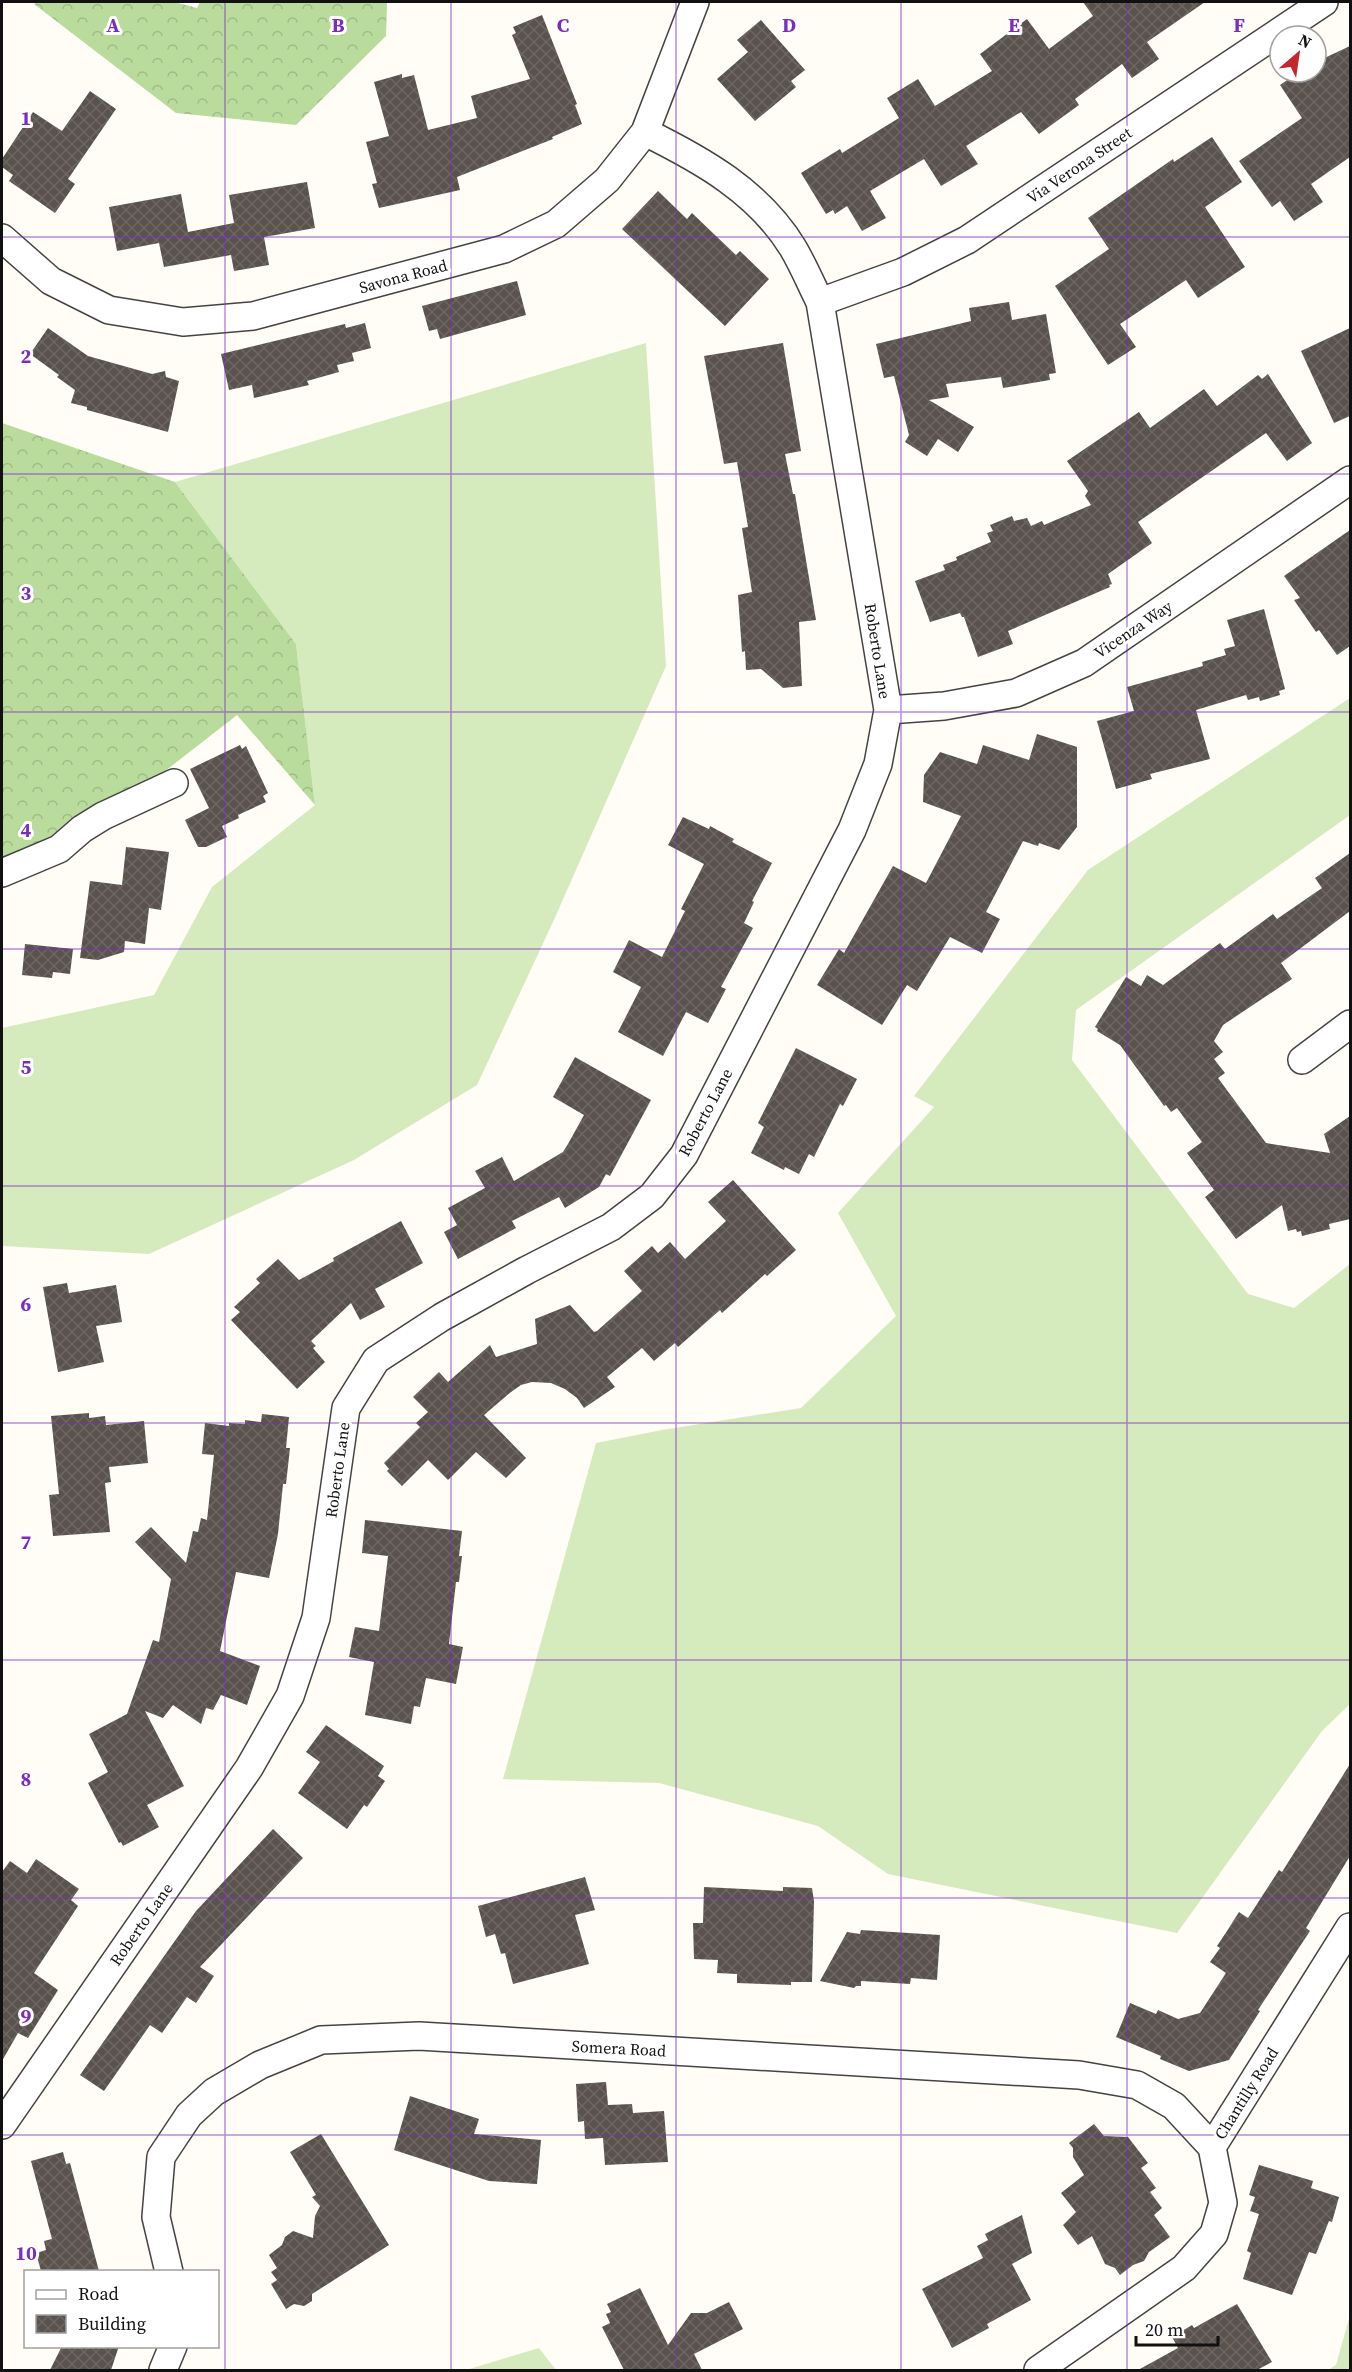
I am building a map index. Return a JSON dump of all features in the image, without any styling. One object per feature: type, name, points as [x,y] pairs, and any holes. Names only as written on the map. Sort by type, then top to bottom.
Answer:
[{"type":"street","name":"Savona Road","points":[[2,238],[51,281],[109,310],[183,322],[253,316],[504,249],[556,224],[607,180],[645,132],[695,2]]},
{"type":"street","name":"Via Verona Street","points":[[820,302],[903,272],[967,240],[1324,2]]},
{"type":"street","name":"Roberto Lane","points":[[2,2125],[249,1768],[290,1696],[316,1618],[346,1408],[376,1360],[442,1317],[611,1227],[651,1196],[684,1155],[852,830],[878,764],[888,710],[820,302],[792,247],[752,198],[696,158],[645,132]]},
{"type":"street","name":"Vicenza Way","points":[[888,710],[944,706],[1016,693],[1084,663],[1350,480]]},
{"type":"street","points":[[2,873],[58,849],[82,829],[103,816],[174,783]]},
{"type":"street","points":[[1302,1060],[1350,1024]]},
{"type":"street","name":"Chantilly Road","points":[[1038,2370],[1184,2268],[1214,2234],[1223,2203],[1212,2147],[1350,1927]]},
{"type":"street","name":"Somera Road","points":[[170,2270],[156,2217],[161,2157],[189,2115],[214,2092],[260,2065],[321,2040],[419,2036],[1079,2075],[1137,2085],[1174,2106],[1212,2147]]},
{"type":"street","points":[[162,2370],[172,2348]]},
{"type":"green space","points":[[37,2],[174,2],[197,8],[200,2],[387,2],[386,36],[296,125],[176,113],[34,4]]},
{"type":"green space","points":[[646,343],[666,666],[553,922],[477,1085],[354,1160],[149,1254],[2,1246],[2,1028],[154,995],[212,887],[315,805],[296,644],[175,482]]},
{"type":"green space","points":[[2,423],[175,482],[296,644],[315,805],[237,715],[137,793],[2,863]]},
{"type":"green space","points":[[1350,698],[1350,815],[1076,1010],[1072,1060],[1248,1294],[1294,1308],[1350,1264],[1350,1704],[1322,1731],[1177,1933],[888,1874],[818,1826],[659,1783],[503,1779],[596,1443],[801,1408],[896,1316],[838,1213],[934,1107],[914,1096],[1088,870]]},
{"type":"green space","points":[[1350,2315],[1350,2370],[1328,2370],[1336,2365]]},
{"type":"green space","points":[[539,2348],[556,2370],[466,2370]]},
{"type":"building","points":[[1083,2],[1205,2],[1147,42],[1159,59],[1132,78],[1122,64],[1075,99],[1079,105],[1039,134],[1021,112],[966,146],[978,164],[941,186],[924,159],[870,191],[886,218],[862,231],[847,206],[835,214],[833,210],[826,214],[801,173],[840,149],[842,153],[899,118],[887,98],[918,79],[935,106],[992,71],[980,54],[1027,19],[1049,49],[1093,16]]},
{"type":"building","points":[[542,15],[577,104],[575,105],[582,124],[552,137],[553,139],[457,177],[460,190],[379,208],[372,184],[377,183],[366,142],[389,136],[374,82],[402,74],[402,78],[414,75],[428,130],[477,118],[471,96],[530,79],[512,35],[516,33],[513,27]]},
{"type":"building","points":[[761,20],[805,70],[791,81],[796,87],[755,121],[717,79],[748,52],[737,40]]},
{"type":"building","points":[[1350,46],[1350,157],[1311,184],[1323,202],[1294,221],[1280,201],[1272,207],[1239,161],[1302,118],[1280,85],[1328,84],[1328,56]]},
{"type":"building","points":[[90,91],[116,109],[68,179],[75,184],[55,213],[9,181],[13,175],[2,167],[2,159],[33,112],[62,131]]},
{"type":"building","points":[[1212,137],[1242,182],[1205,207],[1245,267],[1198,298],[1186,280],[1120,324],[1136,347],[1108,365],[1055,286],[1109,249],[1088,218],[1173,159],[1174,162]]},
{"type":"building","points":[[307,182],[315,228],[264,237],[269,265],[234,271],[231,255],[164,267],[159,243],[117,251],[109,207],[181,194],[188,232],[234,223],[229,195]]},
{"type":"building","points":[[658,191],[687,219],[692,213],[736,255],[740,251],[769,279],[725,326],[622,229]]},
{"type":"building","points":[[517,281],[526,315],[440,339],[437,329],[429,331],[422,306]]},
{"type":"building","points":[[1009,302],[1012,320],[1046,314],[1056,373],[1049,374],[1050,380],[1003,388],[1001,377],[946,384],[949,397],[929,400],[974,427],[958,452],[938,439],[927,456],[905,442],[909,435],[894,376],[884,378],[876,344],[971,321],[969,308]]},
{"type":"building","points":[[365,323],[371,348],[352,353],[354,361],[337,365],[339,372],[307,381],[309,385],[254,398],[252,385],[229,390],[221,354],[345,324],[346,328]]},
{"type":"building","points":[[48,328],[88,356],[152,374],[165,371],[166,377],[179,381],[168,432],[87,410],[87,407],[71,403],[75,390],[30,354]]},
{"type":"building","points":[[1350,328],[1350,416],[1334,423],[1301,351]]},
{"type":"building","points":[[783,343],[801,451],[785,454],[793,494],[795,494],[816,620],[799,622],[802,686],[783,688],[761,669],[746,670],[745,651],[742,652],[738,595],[752,592],[742,528],[748,527],[737,462],[724,464],[704,356]]},
{"type":"building","points":[[1268,374],[1312,443],[1287,461],[1266,433],[1138,522],[1152,543],[1108,574],[1112,584],[1109,585],[1110,587],[1008,631],[1013,644],[978,657],[964,617],[960,613],[930,622],[915,581],[945,570],[943,565],[957,560],[956,557],[991,542],[987,533],[993,531],[990,525],[1012,516],[1014,521],[1027,518],[1031,526],[1042,521],[1044,525],[1091,505],[1085,496],[1088,491],[1067,461],[1139,412],[1150,428],[1204,389],[1217,406],[1258,375],[1262,379]]},
{"type":"building","points":[[1350,530],[1350,646],[1337,655],[1319,630],[1316,632],[1294,600],[1300,598],[1284,576]]},
{"type":"building","points":[[1264,609],[1285,689],[1279,691],[1280,695],[1260,701],[1259,697],[1248,700],[1246,695],[1196,710],[1210,759],[1150,774],[1152,779],[1116,789],[1097,721],[1134,711],[1127,687],[1203,666],[1202,662],[1226,655],[1224,649],[1235,646],[1227,620]]},
{"type":"building","points":[[1037,734],[1077,747],[1077,827],[1059,850],[1039,843],[1038,846],[1023,841],[986,912],[1000,919],[982,953],[950,937],[917,991],[907,985],[882,1025],[817,985],[839,949],[844,953],[893,866],[926,883],[961,816],[923,802],[924,775],[940,752],[977,764],[983,745],[1029,760]]},
{"type":"building","points":[[240,745],[242,749],[246,746],[268,793],[263,796],[266,802],[238,815],[239,818],[222,826],[227,837],[206,847],[198,847],[185,820],[209,808],[190,769]]},
{"type":"building","points":[[683,817],[709,829],[710,826],[734,839],[732,842],[772,863],[752,901],[754,902],[744,923],[753,928],[721,987],[726,989],[708,1023],[686,1012],[663,1056],[618,1032],[641,987],[613,972],[629,940],[662,957],[685,911],[681,909],[704,864],[668,845]]},
{"type":"building","points":[[126,847],[169,852],[161,910],[149,908],[145,944],[125,941],[124,952],[98,960],[80,958],[90,881],[122,885]]},
{"type":"building","points":[[1350,853],[1350,911],[1281,963],[1292,979],[1223,1025],[1214,1041],[1223,1052],[1214,1059],[1225,1073],[1218,1078],[1266,1143],[1330,1153],[1324,1134],[1350,1116],[1350,1219],[1329,1224],[1330,1229],[1302,1236],[1301,1231],[1297,1232],[1296,1229],[1288,1231],[1282,1205],[1236,1239],[1205,1197],[1214,1190],[1187,1153],[1202,1142],[1177,1108],[1171,1112],[1166,1105],[1164,1106],[1120,1045],[1097,1031],[1095,1027],[1126,977],[1141,986],[1147,975],[1163,985],[1220,943],[1225,949],[1273,914],[1277,919],[1322,888],[1315,878]]},
{"type":"building","points":[[25,944],[73,949],[70,974],[53,972],[52,978],[22,975]]},
{"type":"building","points":[[796,1048],[857,1079],[843,1106],[840,1104],[814,1157],[809,1154],[799,1174],[785,1167],[784,1170],[751,1153],[764,1127],[758,1123]]},
{"type":"building","points":[[575,1057],[651,1100],[610,1176],[606,1174],[599,1187],[565,1208],[559,1197],[512,1221],[516,1228],[458,1259],[444,1232],[457,1225],[448,1208],[485,1188],[475,1171],[502,1157],[514,1181],[563,1152],[568,1144],[584,1115],[553,1097]]},
{"type":"building","points":[[733,1180],[796,1250],[767,1276],[765,1274],[722,1313],[720,1310],[678,1347],[675,1343],[654,1361],[642,1348],[607,1377],[615,1387],[584,1408],[577,1398],[551,1383],[532,1382],[521,1385],[511,1392],[484,1415],[526,1458],[506,1478],[476,1452],[448,1480],[428,1460],[402,1486],[387,1471],[389,1469],[384,1463],[420,1427],[416,1423],[428,1412],[413,1397],[439,1372],[448,1382],[490,1345],[496,1357],[537,1344],[535,1319],[570,1305],[594,1332],[597,1331],[642,1291],[624,1271],[652,1246],[658,1253],[670,1242],[685,1259],[726,1221],[708,1202]]},
{"type":"building","points":[[401,1221],[423,1263],[375,1289],[385,1307],[360,1320],[351,1303],[311,1341],[316,1346],[313,1348],[325,1362],[297,1389],[231,1320],[240,1312],[234,1307],[260,1283],[256,1279],[278,1259],[299,1280],[334,1261],[333,1258]]},
{"type":"building","points":[[67,1283],[69,1293],[116,1285],[122,1322],[96,1326],[104,1362],[58,1372],[43,1287]]},
{"type":"building","points":[[89,1413],[89,1418],[105,1416],[106,1425],[144,1421],[148,1463],[109,1467],[111,1482],[105,1483],[110,1532],[53,1536],[49,1495],[59,1494],[51,1416]]},
{"type":"building","points":[[262,1414],[289,1417],[286,1448],[290,1448],[286,1484],[283,1484],[278,1534],[269,1578],[236,1572],[220,1651],[260,1666],[247,1705],[221,1695],[213,1710],[206,1708],[201,1724],[173,1705],[163,1718],[145,1711],[184,1786],[147,1805],[159,1827],[123,1846],[121,1842],[119,1843],[88,1783],[108,1772],[89,1734],[127,1714],[153,1640],[159,1642],[171,1579],[135,1542],[151,1527],[186,1563],[193,1531],[198,1532],[201,1518],[207,1520],[214,1455],[202,1454],[205,1423],[229,1426],[229,1423],[245,1424],[245,1420],[261,1422]]},
{"type":"building","points":[[365,1520],[462,1531],[459,1556],[462,1556],[459,1582],[456,1582],[449,1644],[463,1647],[456,1684],[426,1678],[420,1707],[414,1706],[411,1724],[365,1715],[374,1662],[349,1657],[355,1627],[379,1631],[388,1556],[362,1553]]},
{"type":"building","points":[[326,1725],[384,1766],[378,1776],[385,1781],[367,1807],[364,1805],[347,1829],[298,1793],[320,1762],[306,1752]]},
{"type":"building","points":[[1350,1764],[1350,1856],[1306,1928],[1310,1931],[1258,2010],[1260,2011],[1229,2060],[1189,2071],[1116,2037],[1130,2003],[1156,2014],[1158,2010],[1178,2019],[1200,2013],[1226,1973],[1210,1962],[1220,1948],[1217,1946],[1239,1912],[1248,1918],[1279,1870],[1282,1872]]},
{"type":"building","points":[[273,1829],[303,1858],[200,1967],[214,1976],[196,2003],[187,1997],[162,2033],[150,2025],[104,2091],[80,2075],[196,1911]]},
{"type":"building","points":[[36,1859],[79,1889],[71,1900],[78,1906],[34,1973],[58,1990],[28,2038],[18,2033],[2,2061],[2,1872],[10,1861],[27,1873]]},
{"type":"building","points":[[585,1877],[595,1910],[575,1915],[589,1964],[513,1984],[505,1953],[501,1954],[495,1934],[486,1937],[478,1906]]},
{"type":"building","points":[[704,1887],[783,1891],[783,1887],[812,1888],[814,1901],[812,1982],[791,1982],[791,1985],[737,1983],[737,1974],[717,1973],[718,1960],[694,1959],[693,1923],[703,1923]]},
{"type":"building","points":[[861,1930],[940,1935],[937,1980],[911,1978],[910,1984],[861,1981],[861,1986],[854,1988],[820,1981],[847,1932],[860,1934]]},
{"type":"building","points":[[606,2082],[608,2105],[632,2104],[633,2113],[664,2111],[668,2162],[605,2165],[603,2138],[585,2139],[584,2121],[578,2122],[576,2084]]},
{"type":"building","points":[[410,2096],[479,2119],[474,2134],[541,2140],[537,2184],[489,2181],[394,2150]]},
{"type":"building","points":[[1094,2124],[1104,2136],[1128,2137],[1148,2163],[1141,2168],[1156,2188],[1150,2192],[1162,2208],[1154,2215],[1170,2237],[1149,2252],[1144,2261],[1133,2265],[1120,2275],[1115,2268],[1105,2264],[1092,2236],[1078,2245],[1063,2225],[1076,2212],[1061,2193],[1084,2175],[1073,2157],[1073,2148],[1069,2143]]},
{"type":"building","points":[[321,2134],[389,2245],[312,2294],[312,2301],[304,2306],[294,2304],[286,2309],[271,2284],[277,2280],[271,2272],[277,2268],[269,2255],[282,2245],[285,2237],[293,2231],[313,2238],[315,2216],[320,2206],[312,2197],[316,2195],[290,2152]]},
{"type":"building","points":[[63,2152],[66,2164],[70,2163],[99,2270],[41,2270],[36,2253],[46,2250],[44,2241],[52,2239],[31,2161]]},
{"type":"building","points":[[1259,2165],[1313,2181],[1311,2188],[1339,2197],[1332,2222],[1329,2221],[1316,2254],[1309,2252],[1292,2295],[1243,2279],[1251,2253],[1247,2251],[1259,2214],[1250,2211],[1255,2197],[1249,2195]]},
{"type":"building","points":[[1022,2215],[1032,2253],[1012,2264],[1031,2300],[987,2324],[989,2328],[952,2348],[922,2289],[983,2258],[977,2246],[988,2240],[985,2234]]},
{"type":"building","points":[[640,2288],[668,2345],[691,2313],[707,2313],[729,2302],[743,2329],[694,2354],[702,2370],[624,2370],[602,2327],[610,2323],[606,2314],[611,2312],[607,2304]]},
{"type":"building","points":[[1237,2304],[1272,2362],[1257,2370],[1138,2370],[1178,2348],[1172,2337],[1192,2325],[1194,2328]]},
{"type":"building","points":[[61,2348],[118,2348],[111,2370],[50,2370]]}]
